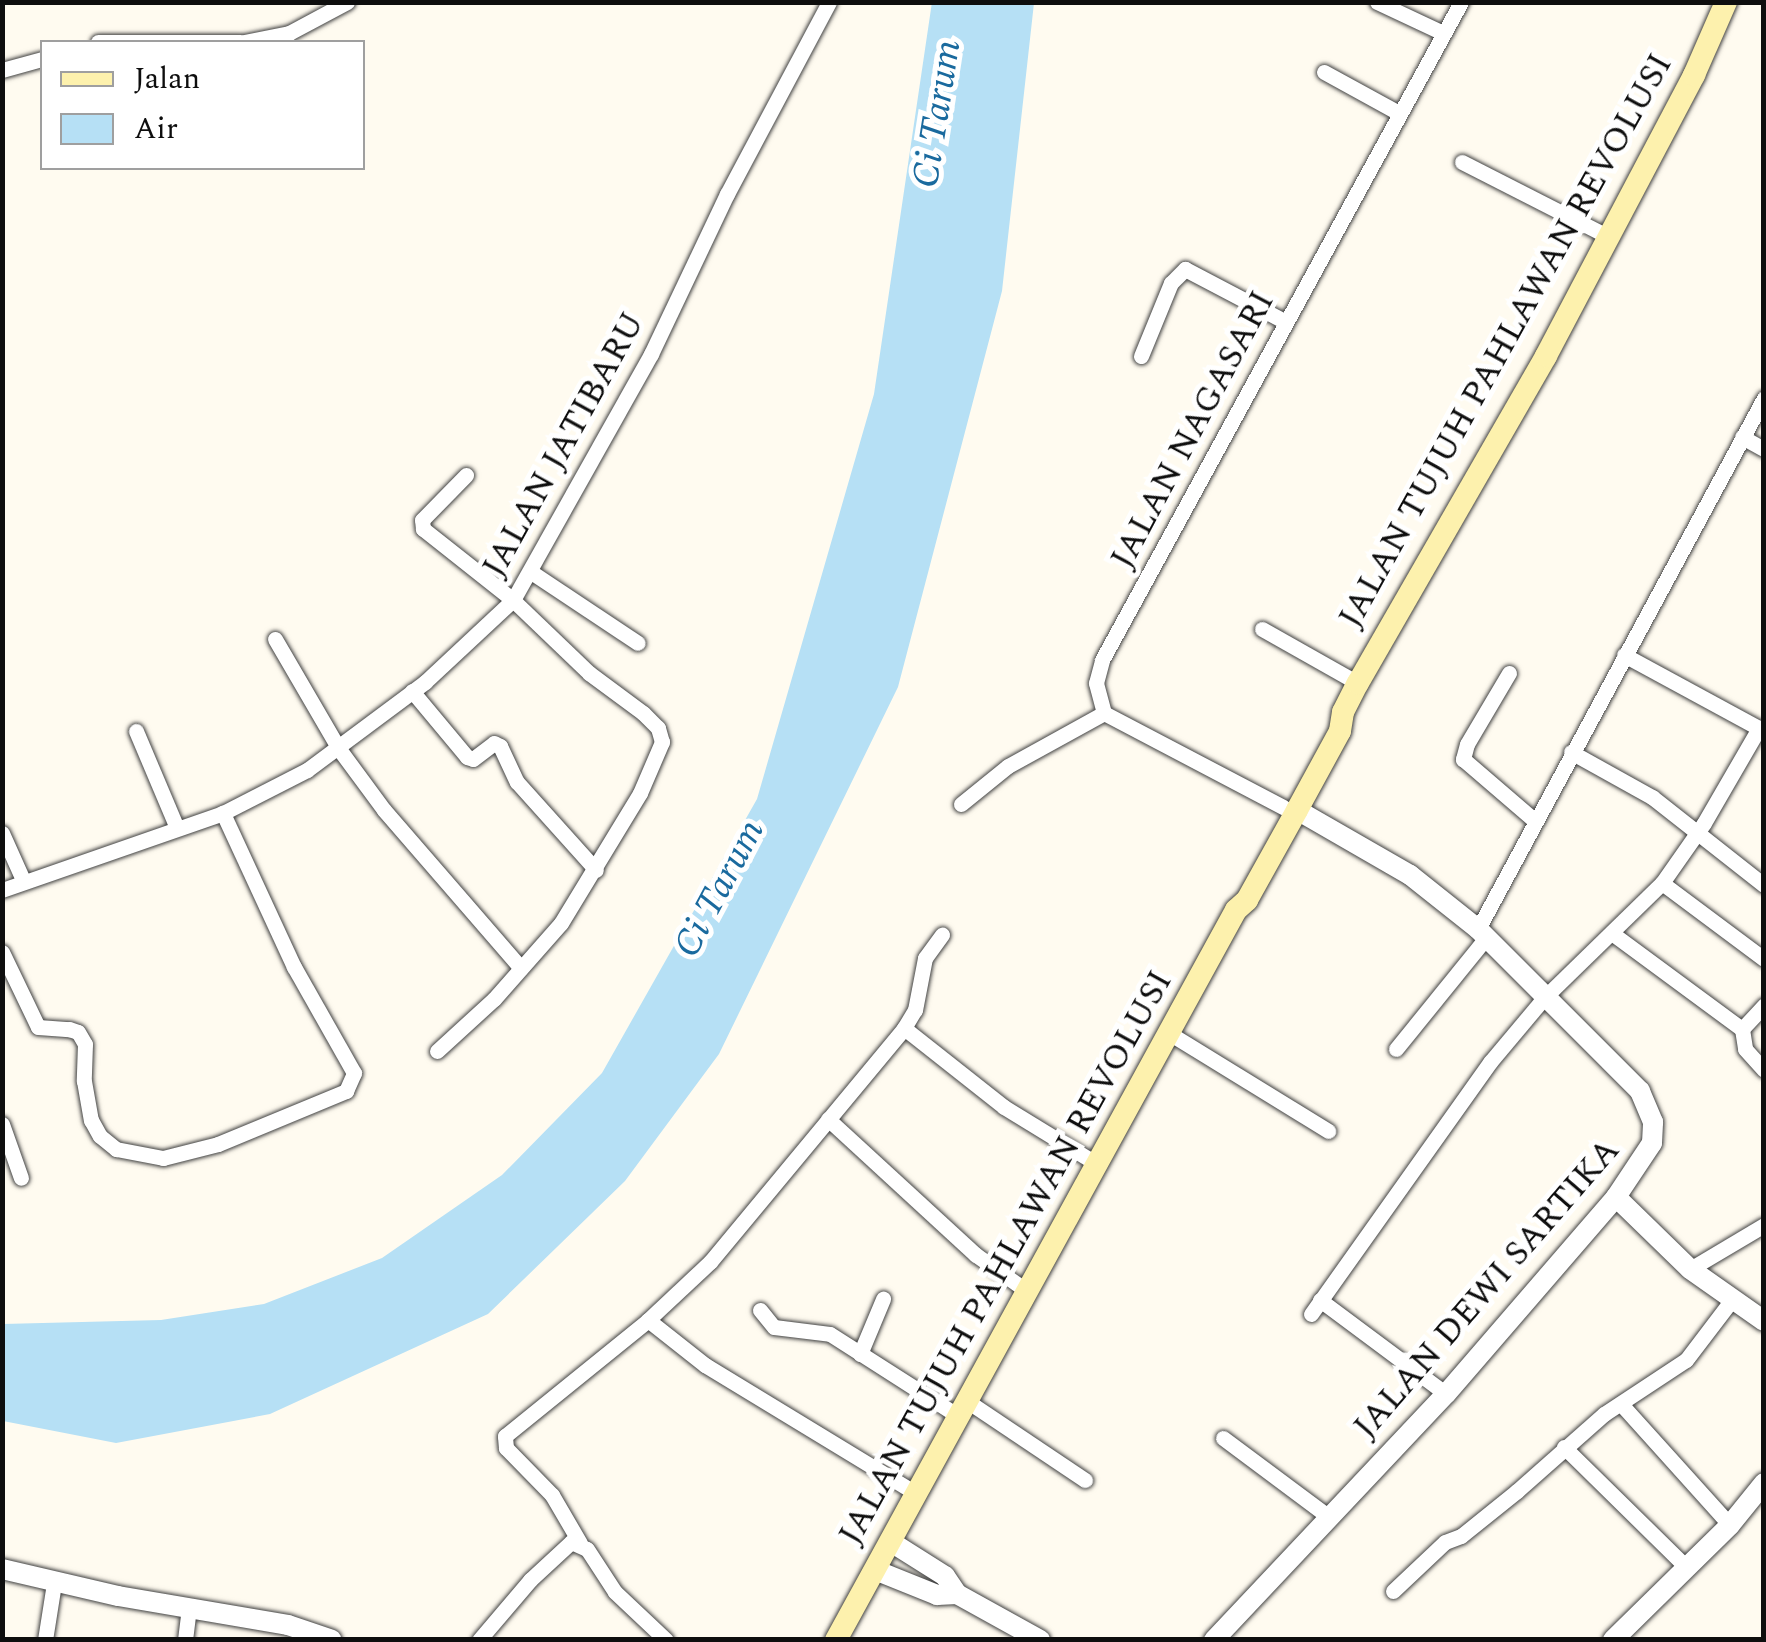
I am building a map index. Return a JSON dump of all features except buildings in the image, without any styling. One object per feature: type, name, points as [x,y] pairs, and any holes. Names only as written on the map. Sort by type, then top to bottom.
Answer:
[{"type":"main road","name":"JALAN TUJUH PAHLAWAN REVOLUSI","points":[[836,1640],[1236,910],[1238,894],[1340,732],[1343,712],[1358,683],[1453,522],[1610,238],[1726,2]]},
{"type":"street","points":[[252,40],[289,33],[347,2]]},
{"type":"street","name":"JALAN JATIBARU","points":[[2,890],[223,813],[339,749],[412,691],[513,600],[667,323],[742,164],[829,2]]},
{"type":"street","points":[[1377,2],[1443,33]]},
{"type":"street","name":"JALAN NAGASARI","points":[[1104,712],[1095,694],[1102,660],[1461,2]]},
{"type":"street","points":[[2,70],[40,60]]},
{"type":"street","points":[[1324,72],[1399,113]]},
{"type":"street","points":[[1462,162],[1610,238]]},
{"type":"street","points":[[1141,356],[1171,283],[1185,269],[1286,322]]},
{"type":"street","points":[[1396,1049],[1482,933],[1534,820],[1764,398]]},
{"type":"street","points":[[1742,437],[1764,449]]},
{"type":"street","points":[[436,1051],[522,968],[561,923],[596,870],[659,756],[658,728],[588,673],[513,600],[421,525],[466,475]]},
{"type":"street","points":[[531,572],[638,643]]},
{"type":"street","points":[[1262,630],[1358,683]]},
{"type":"street","points":[[275,639],[339,749],[396,823],[522,968]]},
{"type":"street","points":[[1446,1394],[1315,1307],[1491,1061],[1544,999],[1662,883],[1761,730],[1624,656]]},
{"type":"street","points":[[1508,673],[1467,744],[1464,759],[1534,820]]},
{"type":"street","points":[[412,691],[467,757],[473,758],[494,744],[500,746],[517,782],[596,870]]},
{"type":"street","points":[[961,804],[1008,766],[1104,712],[1290,808]]},
{"type":"street","points":[[136,731],[177,828]]},
{"type":"street","points":[[1571,752],[1638,787],[1764,885]]},
{"type":"street","name":"JALAN DEWI SARTIKA","points":[[1214,1640],[1446,1394],[1616,1197],[1652,1142],[1653,1122],[1647,1103],[1482,933],[1410,874],[1290,808]]},
{"type":"street","points":[[2,952],[38,1027],[78,1032],[85,1044],[84,1081],[91,1120],[100,1136],[116,1149],[164,1158],[218,1144],[346,1091],[354,1073],[294,967],[223,813]]},
{"type":"street","points":[[2,833],[23,880]]},
{"type":"street","points":[[1662,883],[1764,959]]},
{"type":"street","points":[[1613,934],[1742,1030],[1745,1050],[1764,1070]]},
{"type":"street","points":[[666,1640],[615,1592],[552,1494],[506,1448],[505,1436],[648,1320],[710,1262],[904,1028],[915,1010],[925,958],[942,935]]},
{"type":"street","points":[[1742,1030],[1764,1005]]},
{"type":"street","points":[[904,1028],[1004,1107],[1097,1164]]},
{"type":"street","points":[[1169,1034],[1328,1130]]},
{"type":"street","points":[[828,1119],[976,1256],[1027,1291]]},
{"type":"street","points":[[4,1134],[22,1178]]},
{"type":"street","points":[[1616,1197],[1690,1268],[1730,1301],[1764,1321]]},
{"type":"street","points":[[1690,1268],[1764,1225]]},
{"type":"street","points":[[860,1354],[882,1299]]},
{"type":"street","points":[[1392,1591],[1445,1542],[1461,1536],[1517,1492],[1564,1447],[1692,1355],[1730,1301]]},
{"type":"street","points":[[760,1310],[774,1327],[820,1330],[1085,1480]]},
{"type":"street","points":[[648,1320],[718,1374],[918,1494]]},
{"type":"street","points":[[1621,1404],[1730,1525]]},
{"type":"street","points":[[1223,1438],[1329,1517]]},
{"type":"street","points":[[1564,1447],[1685,1566]]},
{"type":"street","points":[[1613,1640],[1730,1525],[1764,1483]]},
{"type":"street","points":[[891,1542],[945,1576],[956,1594],[1040,1640]]},
{"type":"street","points":[[479,1640],[563,1546],[580,1543]]},
{"type":"street","points":[[2,1569],[54,1583],[288,1625],[332,1640]]},
{"type":"street","points":[[875,1570],[937,1595],[956,1594]]},
{"type":"street","points":[[45,1640],[54,1583]]},
{"type":"street","points":[[185,1640],[189,1607]]},
{"type":"water","name":"Ci Tarum","points":[[932,2],[1034,3],[1002,291],[898,687],[719,1054],[625,1181],[488,1314],[270,1414],[116,1443],[3,1421],[3,1324],[161,1320],[264,1304],[382,1258],[502,1175],[602,1073],[757,799],[874,394]]}]
